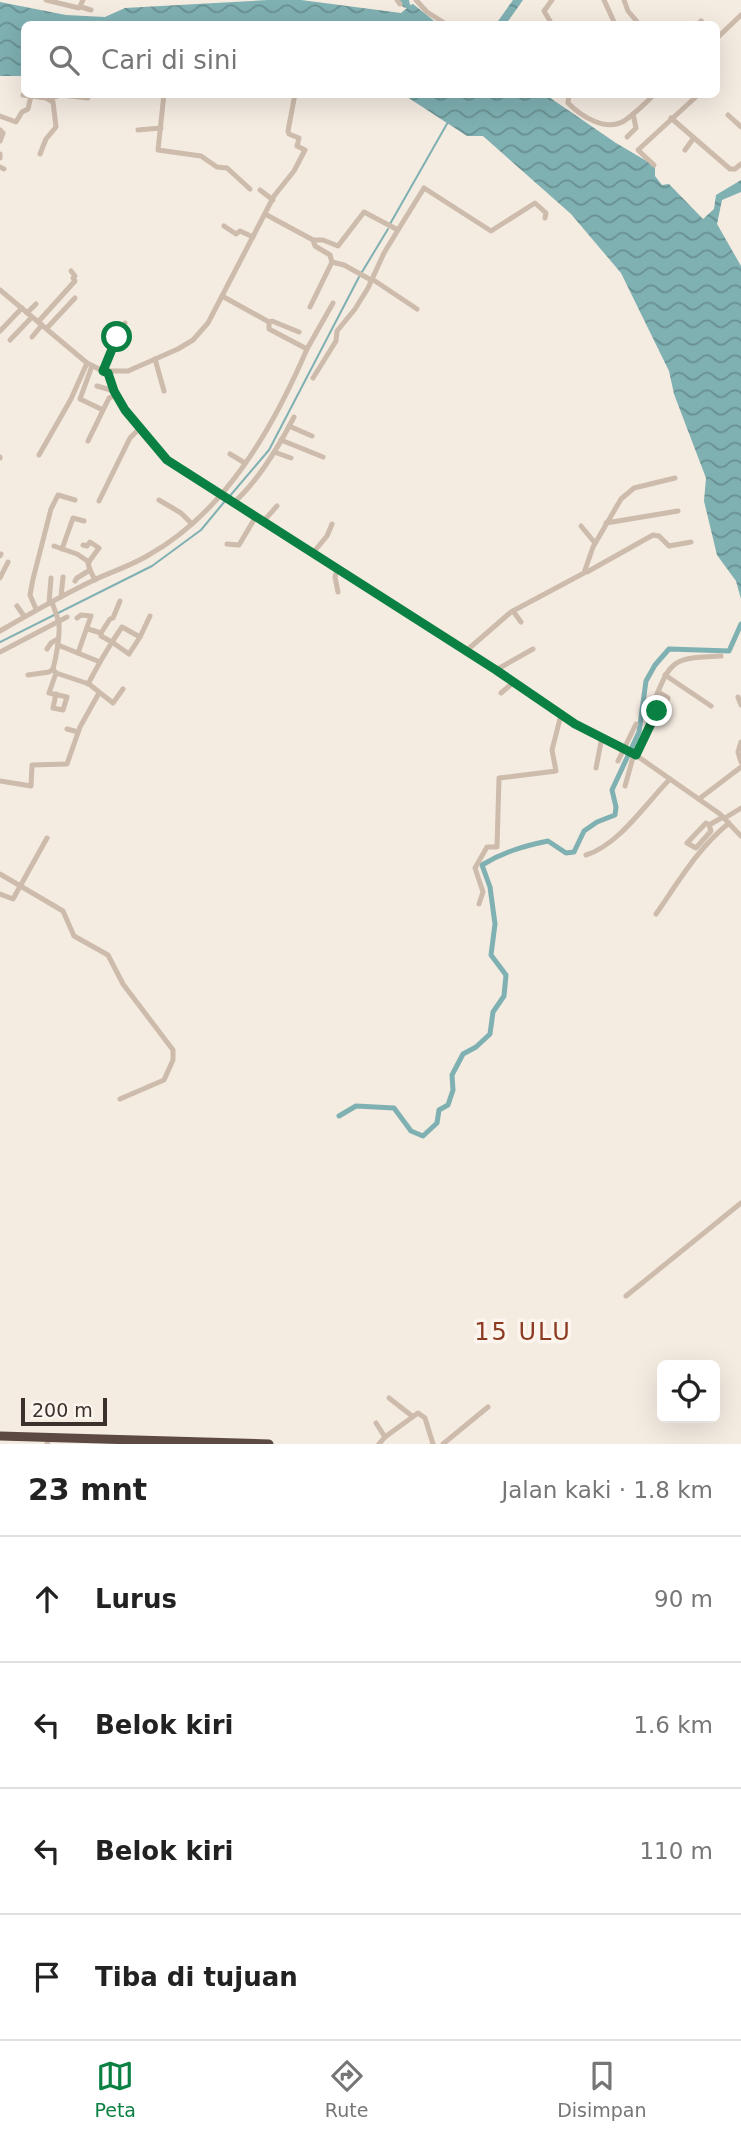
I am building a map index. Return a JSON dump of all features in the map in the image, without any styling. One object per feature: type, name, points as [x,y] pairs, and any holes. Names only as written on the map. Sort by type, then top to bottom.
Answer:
[{"type":"highway","points":[[0,1438],[48,1443],[112,1444]]},
{"type":"highway","points":[[0,1438],[270,1444]]},
{"type":"street","points":[[46,0],[78,8],[82,3],[92,10]]},
{"type":"street","points":[[416,0],[440,21]]},
{"type":"street","points":[[550,21],[544,11],[552,0]]},
{"type":"street","points":[[604,0],[614,21]]},
{"type":"street","points":[[624,0],[628,11],[636,21]]},
{"type":"street","points":[[720,35],[741,15]]},
{"type":"street","points":[[0,116],[16,122],[28,108],[30,98]]},
{"type":"street","points":[[40,154],[56,124],[53,102],[48,98]]},
{"type":"street","points":[[164,98],[158,151],[201,156],[218,167],[227,168],[250,189]]},
{"type":"street","points":[[0,290],[90,364],[106,372],[128,371],[185,345],[208,323],[265,214],[305,150],[297,146],[299,138],[288,131],[294,98]]},
{"type":"street","points":[[569,98],[568,104],[590,121],[619,123],[651,98]]},
{"type":"street","points":[[654,165],[638,150],[694,98]]},
{"type":"street","points":[[627,138],[636,128],[633,114]]},
{"type":"street","points":[[727,115],[741,127]]},
{"type":"street","points":[[671,118],[730,169],[733,170],[741,164]]},
{"type":"street","points":[[138,130],[161,128]]},
{"type":"street","points":[[0,130],[3,133],[0,141]]},
{"type":"street","points":[[685,150],[693,139]]},
{"type":"street","points":[[45,143],[53,144]]},
{"type":"street","points":[[313,378],[336,341],[337,331],[355,309],[397,229],[425,188],[492,231],[535,203],[546,213],[545,218]]},
{"type":"street","points":[[260,190],[273,200]]},
{"type":"street","points":[[414,201],[423,207]]},
{"type":"street","points":[[265,214],[314,240],[323,240],[338,246],[352,231],[362,213],[397,229]]},
{"type":"street","points":[[224,226],[236,234],[240,231],[253,237]]},
{"type":"street","points":[[310,307],[332,262],[330,255],[315,246],[314,240]]},
{"type":"street","points":[[332,262],[336,261],[370,279],[417,309]]},
{"type":"street","points":[[32,337],[75,281],[75,275],[71,271]]},
{"type":"street","points":[[234,274],[242,279]]},
{"type":"street","points":[[222,296],[269,322],[299,332]]},
{"type":"street","points":[[42,325],[65,312],[75,298]]},
{"type":"street","points":[[10,340],[36,303]]},
{"type":"street","points":[[1,629],[36,609],[51,605],[61,597],[150,555],[192,524],[222,497],[245,463],[298,371],[306,349],[333,303]]},
{"type":"street","points":[[0,331],[27,313]]},
{"type":"street","points":[[269,322],[269,329],[306,349]]},
{"type":"street","points":[[125,323],[106,372],[115,393],[139,429],[167,460],[496,670],[575,724],[630,752],[726,819],[741,836]]},
{"type":"street","points":[[155,359],[163,391]]},
{"type":"street","points":[[90,364],[80,399],[103,410]]},
{"type":"street","points":[[39,455],[90,364]]},
{"type":"street","points":[[97,386],[115,393]]},
{"type":"street","points":[[88,441],[109,398],[115,393]]},
{"type":"street","points":[[80,408],[85,401]]},
{"type":"street","points":[[232,503],[242,495],[273,454],[294,417]]},
{"type":"street","points":[[289,426],[312,436]]},
{"type":"street","points":[[99,501],[130,438],[139,429]]},
{"type":"street","points":[[294,447],[301,432]]},
{"type":"street","points":[[281,440],[323,457]]},
{"type":"street","points":[[230,454],[245,463]]},
{"type":"street","points":[[273,454],[291,458]]},
{"type":"street","points":[[584,573],[606,523],[626,493],[634,488],[675,478]]},
{"type":"street","points":[[36,609],[30,595],[39,550],[57,495],[75,500]]},
{"type":"street","points":[[159,500],[181,513],[192,524]]},
{"type":"street","points":[[262,523],[277,506]]},
{"type":"street","points":[[606,523],[678,511]]},
{"type":"street","points":[[62,549],[73,518],[84,522]]},
{"type":"street","points":[[227,544],[239,548],[255,518]]},
{"type":"street","points":[[312,554],[327,536],[332,524]]},
{"type":"street","points":[[581,526],[596,543]]},
{"type":"street","points":[[466,651],[513,611],[653,535],[659,536],[669,546],[691,542]]},
{"type":"street","points":[[83,545],[87,546],[90,542],[99,548],[89,562],[95,580]]},
{"type":"street","points":[[54,546],[89,562]]},
{"type":"street","points":[[0,578],[8,562]]},
{"type":"street","points":[[75,581],[90,570]]},
{"type":"street","points":[[337,570],[335,577],[338,592]]},
{"type":"street","points":[[61,597],[63,576]]},
{"type":"street","points":[[51,578],[51,605],[59,626],[49,692],[56,694]]},
{"type":"street","points":[[101,633],[110,618],[113,618],[120,601]]},
{"type":"street","points":[[15,608],[22,617]]},
{"type":"street","points":[[513,611],[521,622]]},
{"type":"street","points":[[77,618],[80,615],[91,616],[92,628],[78,653]]},
{"type":"street","points":[[0,652],[67,617]]},
{"type":"street","points":[[92,628],[129,654],[150,617]]},
{"type":"street","points":[[88,684],[122,627],[140,637]]},
{"type":"street","points":[[47,649],[51,643],[57,643],[100,662]]},
{"type":"street","points":[[496,670],[533,649]]},
{"type":"street","points":[[618,761],[630,752],[657,711],[653,705],[665,675],[675,664],[685,659],[721,656]]},
{"type":"street","points":[[28,675],[54,671],[88,684],[113,703],[123,689]]},
{"type":"street","points":[[665,675],[710,706]]},
{"type":"street","points":[[501,693],[514,682]]},
{"type":"street","points":[[658,692],[668,698],[667,701]]},
{"type":"street","points":[[0,781],[31,786],[32,765],[67,764],[79,729],[99,693]]},
{"type":"street","points":[[738,697],[741,705]]},
{"type":"street","points":[[479,904],[484,892],[475,868],[486,849],[497,846],[499,778],[556,772],[552,750],[561,715]]},
{"type":"street","points":[[625,786],[636,724]]},
{"type":"street","points":[[67,729],[89,732]]},
{"type":"street","points":[[596,768],[602,737]]},
{"type":"street","points":[[699,799],[741,764],[738,752],[741,742]]},
{"type":"street","points":[[586,855],[593,853],[628,826],[670,779]]},
{"type":"street","points":[[656,914],[699,852],[726,819],[741,808]]},
{"type":"street","points":[[709,825],[711,831],[696,848],[688,843],[706,823],[709,825],[726,819]]},
{"type":"street","points":[[0,894],[12,899],[47,838]]},
{"type":"street","points":[[0,874],[63,911],[75,937],[108,955],[123,984],[173,1051],[173,1060],[165,1079],[120,1099]]},
{"type":"street","points":[[626,1296],[741,1203]]},
{"type":"street","points":[[390,1398],[411,1416]]},
{"type":"street","points":[[443,1444],[488,1407]]},
{"type":"street","points":[[379,1444],[418,1413],[425,1418],[433,1444]]},
{"type":"street","points":[[376,1423],[385,1437]]},
{"type":"water","points":[[301,0],[401,13],[407,8],[398,0],[409,0],[410,5],[413,4],[434,21],[21,21],[21,76],[0,76],[0,2],[66,15],[105,17],[125,8]]},
{"type":"water","points":[[513,0],[523,0],[508,21],[498,21]]},
{"type":"water","points":[[409,98],[550,98],[655,166],[655,176],[662,185],[669,184],[703,219],[714,209],[716,195],[741,180],[741,192],[722,200],[717,224],[741,266],[741,599],[736,581],[717,555],[704,501],[706,478],[674,394],[669,371],[621,273],[571,214],[483,136],[467,136]]},
{"type":"waterway","points":[[390,224],[448,122]]},
{"type":"waterway","points":[[362,272],[388,229]]},
{"type":"waterway","points":[[229,497],[269,450],[359,277]]},
{"type":"waterway","points":[[0,642],[152,566],[201,530],[225,501]]},
{"type":"waterway","points":[[339,1116],[356,1106],[394,1108],[411,1131],[423,1136],[437,1123],[439,1110],[448,1105],[453,1090],[452,1075],[463,1054],[476,1047],[490,1034],[493,1012],[504,996],[506,975],[491,955],[495,924],[490,887],[482,865],[514,850],[548,841],[566,853],[574,852],[584,831],[615,815],[612,790],[639,732],[646,681],[655,665],[669,649],[729,651],[741,624]]},
{"type":"district","name":"15 ULU","points":[[523,1332]]},
{"type":"route","points":[[117,337],[103,371],[108,373],[125,410],[167,460],[496,670],[575,724],[636,755],[657,711]]}]
